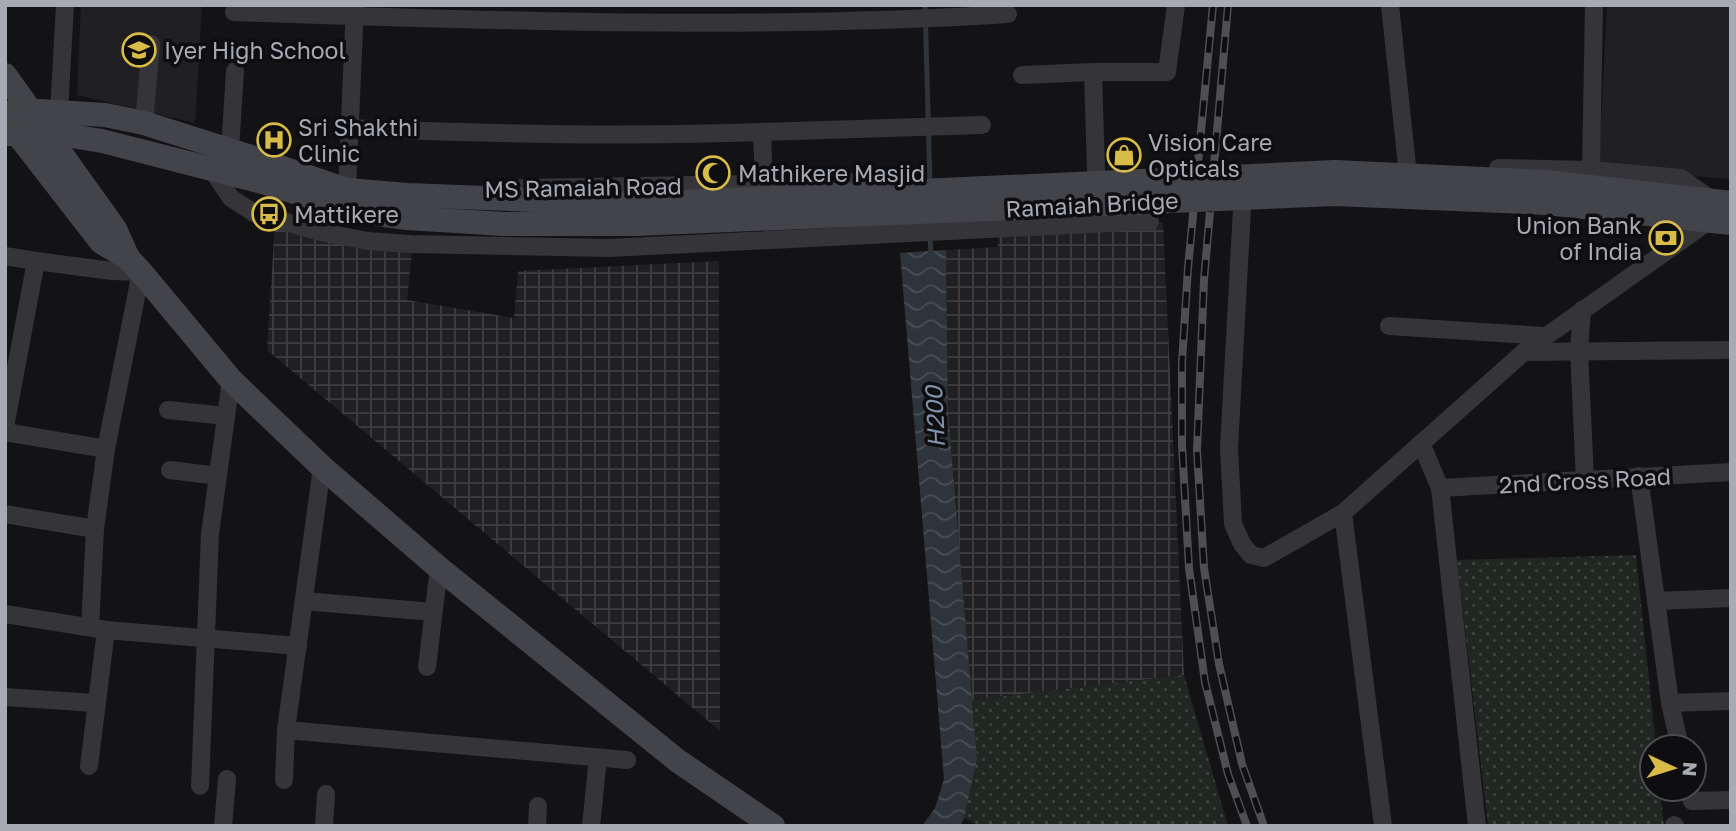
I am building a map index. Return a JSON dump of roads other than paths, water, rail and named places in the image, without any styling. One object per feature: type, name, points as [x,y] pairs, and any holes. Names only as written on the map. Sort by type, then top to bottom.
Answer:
[{"type":"main road","points":[[5,75],[12,122],[101,243],[134,265]]},
{"type":"main road","name":"MS Ramaiah Road","points":[[12,122],[59,112],[105,115],[144,123],[347,190],[638,214]]},
{"type":"main road","points":[[12,122],[57,135],[134,265],[231,380],[322,467],[439,568],[678,761],[774,826]]},
{"type":"main road","name":"MS Ramaiah Road","points":[[57,135],[102,141],[266,183],[354,211],[408,218],[504,224],[638,214]]},
{"type":"main road","name":"Ramaiah Bridge","points":[[638,214],[1335,194],[1546,193],[1716,216]]},
{"type":"street","points":[[57,135],[65,5]]},
{"type":"street","points":[[1021,75],[1167,72],[1176,5]]},
{"type":"street","points":[[1390,5],[1407,166]]},
{"type":"street","points":[[1591,170],[1594,5]]},
{"type":"street","points":[[347,190],[354,11]]},
{"type":"street","points":[[234,12],[354,11],[674,24],[922,19],[1008,14]]},
{"type":"street","points":[[144,123],[151,44]]},
{"type":"street","points":[[230,150],[235,71]]},
{"type":"street","points":[[1093,72],[1096,172]]},
{"type":"street","points":[[349,128],[511,135],[666,136],[982,125]]},
{"type":"street","points":[[762,132],[764,184]]},
{"type":"street","points":[[1225,168],[1407,166],[1591,170],[1681,178],[1716,216]]},
{"type":"street","points":[[212,170],[231,198],[254,213],[321,232],[368,241],[596,248],[1150,222]]},
{"type":"street","name":"MS Ramaiah Road","points":[[347,190],[368,186],[450,189],[932,181],[1154,170]]},
{"type":"street","points":[[1031,175],[1032,228]]},
{"type":"street","points":[[668,187],[670,245]]},
{"type":"street","points":[[1406,206],[1501,209],[1592,217],[1716,216]]},
{"type":"street","points":[[1242,209],[1229,448],[1233,524],[1242,544],[1251,555],[1264,558],[1343,513],[1524,352],[1716,216]]},
{"type":"street","points":[[5,256],[111,271],[134,265],[95,529],[98,628],[89,766]]},
{"type":"street","points":[[36,261],[5,429],[106,449]]},
{"type":"street","points":[[1582,310],[1579,351],[1585,480]]},
{"type":"street","points":[[1389,326],[1545,336]]},
{"type":"street","points":[[1524,352],[1731,350]]},
{"type":"street","points":[[200,786],[210,534],[231,380]]},
{"type":"street","points":[[168,410],[226,416]]},
{"type":"street","points":[[1421,443],[1440,488],[1477,826]]},
{"type":"street","points":[[284,780],[286,730],[322,467]]},
{"type":"street","points":[[170,470],[218,476]]},
{"type":"street","name":"2nd Cross Road","points":[[1440,488],[1731,472]]},
{"type":"street","points":[[1639,476],[1670,703],[1677,733]]},
{"type":"street","points":[[1343,513],[1383,826]]},
{"type":"street","points":[[5,514],[95,529]]},
{"type":"street","points":[[427,667],[439,568]]},
{"type":"street","points":[[1656,601],[1731,598]]},
{"type":"street","points":[[303,601],[433,611]]},
{"type":"street","points":[[5,614],[98,628],[298,646]]},
{"type":"street","points":[[5,697],[95,704]]},
{"type":"street","points":[[1670,703],[1731,701]]},
{"type":"street","points":[[286,730],[627,760]]},
{"type":"street","points":[[591,826],[598,758]]},
{"type":"street","points":[[223,826],[227,779]]},
{"type":"street","points":[[324,826],[326,794]]},
{"type":"street","points":[[1708,801],[1731,800]]},
{"type":"street","points":[[537,826],[538,806]]},
{"type":"water","points":[[946,250],[948,412],[977,760],[960,826],[922,826],[935,808],[944,779],[900,253]]},
{"type":"waterway","name":"H200","points":[[925,5],[930,184]]},
{"type":"waterway","name":"H200","points":[[930,236],[931,258]]},
{"type":"railway","points":[[1213,5],[1188,268],[1182,362],[1182,445],[1189,568],[1205,682],[1228,774],[1247,826]]},
{"type":"railway","points":[[1228,5],[1204,280],[1197,450],[1204,568],[1219,664],[1242,764],[1264,826]]},
{"type":"place","name":"Iyer High School","points":[[139,50]]},
{"type":"place","name":"Sri Shakthi Clinic","points":[[274,140]]},
{"type":"place","name":"Vision Care Opticals","points":[[1124,155]]},
{"type":"place","name":"Mathikere Masjid","points":[[713,173]]},
{"type":"place","name":"Mattikere","points":[[269,214]]},
{"type":"place","name":"Union Bank of India","points":[[1666,238]]}]
